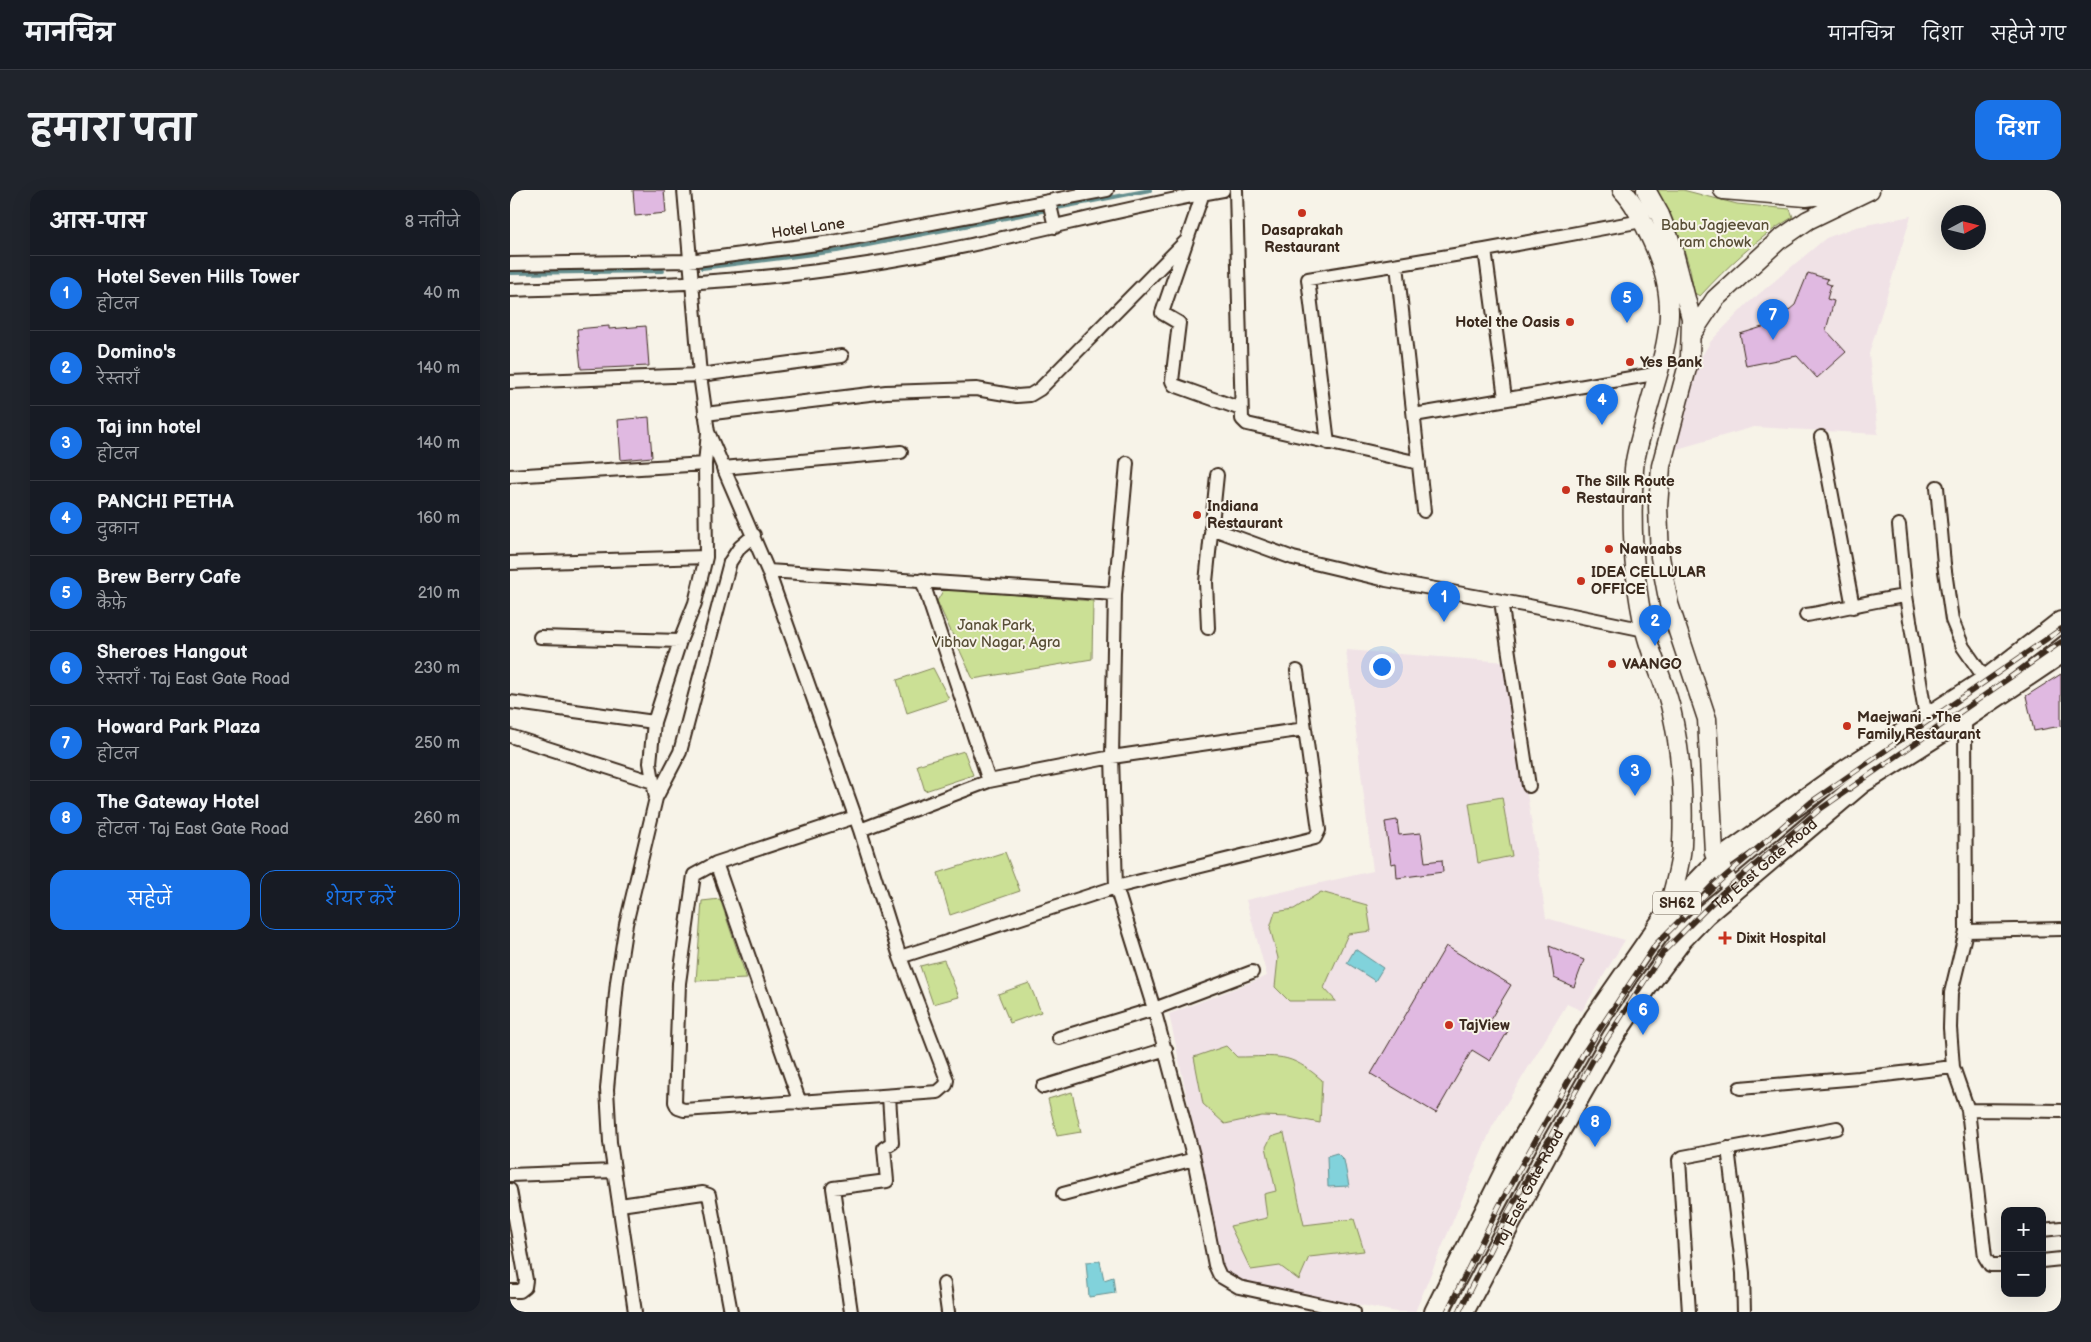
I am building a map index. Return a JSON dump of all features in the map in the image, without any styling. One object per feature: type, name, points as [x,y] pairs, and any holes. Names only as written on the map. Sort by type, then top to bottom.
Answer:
[{"type":"main road","points":[[1622,190],[1642,221],[1657,253],[1668,290],[1669,328],[1660,373],[1634,466],[1635,561],[1645,630],[1671,708],[1678,757],[1682,846],[1667,914],[1682,939]]},
{"type":"main road","points":[[1646,190],[1660,215],[1672,245],[1691,318],[1690,357],[1661,466],[1658,507],[1660,557],[1669,604],[1707,719],[1714,854],[1733,892]]},
{"type":"main road","points":[[1723,190],[1806,197],[1860,190]]},
{"type":"main road","points":[[1691,335],[1715,299],[1780,240],[1808,220],[1870,190]]},
{"type":"main road","name":"SH62","points":[[1435,1312],[1514,1154],[1595,1018],[1667,914],[1717,862],[1848,768],[1986,680],[2061,622]]},
{"type":"main road","name":"Taj East Gate Road","points":[[1463,1312],[1548,1151],[1613,1037],[1647,986],[1682,939],[1706,914],[1861,783],[1966,717],[2061,653]]},
{"type":"street","points":[[684,190],[700,375],[708,432],[768,571],[860,830],[900,956],[947,1080],[946,1085],[938,1092],[800,1103],[684,1110],[678,1108],[675,1102],[679,983],[693,878],[697,873],[716,864],[855,817]]},
{"type":"street","name":"Hotel Lane","points":[[510,264],[689,262],[832,242],[1107,190]]},
{"type":"street","points":[[510,290],[692,284],[764,278],[870,264],[1224,190]]},
{"type":"street","points":[[1236,190],[1242,419],[1247,424],[1419,464]]},
{"type":"street","points":[[1203,194],[1162,313],[1179,323],[1172,381],[1174,385],[1241,409]]},
{"type":"street","points":[[1049,201],[1055,226]]},
{"type":"street","points":[[1328,443],[1308,280],[1642,221]]},
{"type":"street","points":[[705,414],[886,392],[976,389],[1010,396],[1030,395],[1040,389],[1185,242]]},
{"type":"street","points":[[1485,250],[1505,398]]},
{"type":"street","points":[[1397,265],[1424,511]]},
{"type":"street","points":[[510,382],[700,375],[842,356]]},
{"type":"street","points":[[1414,415],[1660,373]]},
{"type":"street","points":[[656,798],[650,763],[654,722],[680,641],[695,603],[706,558],[705,464],[708,432]]},
{"type":"street","points":[[1821,437],[1853,607]]},
{"type":"street","points":[[723,468],[901,452]]},
{"type":"street","points":[[1127,463],[1115,594],[1112,757],[1116,886],[1166,1049],[1194,1159],[1209,1243],[1220,1276],[1239,1287],[1354,1312]]},
{"type":"street","points":[[510,476],[705,464]]},
{"type":"street","points":[[1208,628],[1206,582],[1217,475]]},
{"type":"street","points":[[1938,487],[1944,564],[1952,620],[1963,647],[1986,680]]},
{"type":"street","points":[[1899,525],[1906,596],[1926,718]]},
{"type":"street","points":[[1211,528],[1293,558],[1386,580],[1645,630]]},
{"type":"street","points":[[635,1312],[614,1172],[607,1089],[617,982],[626,924],[656,798],[680,752],[706,660],[730,562],[740,548],[754,536]]},
{"type":"street","points":[[510,563],[706,558]]},
{"type":"street","points":[[768,571],[1115,594]]},
{"type":"street","points":[[922,580],[989,782]]},
{"type":"street","points":[[1806,615],[1906,596]]},
{"type":"street","points":[[1501,601],[1529,786]]},
{"type":"street","points":[[540,637],[680,641]]},
{"type":"street","points":[[900,956],[1116,886],[1315,838],[1319,830],[1297,672]]},
{"type":"street","points":[[1956,699],[1966,717],[1966,931],[1951,994],[1950,1028],[1953,1067],[1968,1110],[1985,1257],[1990,1265],[2001,1265]]},
{"type":"street","points":[[510,702],[654,722]]},
{"type":"street","points":[[860,830],[989,782],[1112,757],[1305,729]]},
{"type":"street","points":[[510,736],[653,782]]},
{"type":"street","points":[[716,864],[800,1103]]},
{"type":"street","points":[[1966,931],[2061,929]]},
{"type":"street","points":[[1059,1038],[1154,1009],[1252,972]]},
{"type":"street","points":[[1043,1086],[1166,1049]]},
{"type":"street","points":[[1740,1088],[1859,1078],[1953,1067]]},
{"type":"street","points":[[851,1312],[833,1188],[887,1182],[884,1148],[892,1143],[889,1096]]},
{"type":"street","points":[[1968,1110],[2061,1111]]},
{"type":"street","points":[[1689,1312],[1678,1163],[1683,1157],[1837,1128]]},
{"type":"street","points":[[1728,1148],[1743,1273],[1744,1312]]},
{"type":"street","points":[[1063,1194],[1194,1159]]},
{"type":"street","points":[[510,1175],[614,1172]]},
{"type":"street","points":[[510,1190],[526,1280],[525,1287],[520,1291],[510,1291]]},
{"type":"street","points":[[620,1205],[703,1193],[709,1195],[731,1312]]},
{"type":"street","points":[[2046,1230],[2061,1228]]},
{"type":"street","points":[[2046,1261],[2061,1259]]},
{"type":"street","points":[[944,1284],[948,1312]]},
{"type":"shaded area","points":[[1911,216],[1869,354],[1878,434],[1754,427],[1670,451],[1688,378],[1711,341],[1747,304],[1826,238],[1856,227]]},
{"type":"shaded area","points":[[1346,650],[1507,662],[1546,918],[1625,940],[1582,1011],[1567,1004],[1492,1127],[1415,1312],[1396,1312],[1231,1279],[1225,1274],[1169,1014],[1267,976],[1246,900],[1373,871]]},
{"type":"green space","name":"Babu Jagjeevan ram chowk","points":[[1657,190],[1683,190],[1737,204],[1790,209],[1793,217],[1767,234],[1744,253],[1700,296],[1694,293],[1690,269],[1681,240]]},
{"type":"green space","name":"Janak Park, Vibhav Nagar, Agra","points":[[944,589],[1093,601],[1092,659],[973,679],[937,601]]},
{"type":"green space","points":[[933,668],[949,699],[907,713],[897,680]]},
{"type":"green space","points":[[964,751],[973,775],[925,791],[917,765]]},
{"type":"green space","points":[[1502,797],[1512,856],[1478,863],[1469,803]]},
{"type":"green space","points":[[1005,852],[1020,891],[950,915],[938,873]]},
{"type":"green space","points":[[1321,892],[1367,905],[1371,931],[1348,934],[1324,988],[1336,1001],[1289,1001],[1275,987],[1278,958],[1270,928],[1275,912],[1294,909]]},
{"type":"green space","points":[[720,899],[747,979],[696,981],[702,901]]},
{"type":"green space","points":[[944,960],[959,997],[933,1004],[920,966]]},
{"type":"green space","points":[[1029,983],[1041,1012],[1010,1023],[998,994]]},
{"type":"green space","points":[[1226,1046],[1237,1057],[1273,1057],[1291,1060],[1300,1064],[1322,1080],[1320,1123],[1289,1117],[1262,1116],[1225,1124],[1203,1104],[1194,1057]]},
{"type":"green space","points":[[1072,1092],[1081,1132],[1057,1136],[1048,1099]]},
{"type":"green space","points":[[1284,1133],[1304,1225],[1354,1219],[1364,1251],[1309,1257],[1299,1280],[1280,1266],[1251,1270],[1230,1226],[1267,1218],[1264,1194],[1276,1191],[1266,1147],[1271,1137]]},
{"type":"water","points":[[1355,949],[1383,968],[1375,981],[1347,963]]},
{"type":"water","points":[[1337,1153],[1344,1160],[1349,1186],[1328,1187],[1327,1156]]},
{"type":"water","points":[[1100,1261],[1104,1280],[1113,1277],[1115,1293],[1089,1297],[1086,1262]]},
{"type":"building","points":[[633,190],[664,190],[666,213],[635,216]]},
{"type":"building","points":[[1808,273],[1828,279],[1826,283],[1831,285],[1827,299],[1834,301],[1826,330],[1846,352],[1817,378],[1797,356],[1746,366],[1740,334],[1772,324],[1795,305]]},
{"type":"building","points":[[609,326],[609,329],[646,326],[649,366],[581,369],[577,329]]},
{"type":"building","points":[[649,417],[652,457],[621,460],[618,420]]},
{"type":"building","points":[[2061,674],[2061,726],[2034,731],[2026,696]]},
{"type":"building","points":[[1397,820],[1399,835],[1421,833],[1425,862],[1442,860],[1443,872],[1397,878],[1396,863],[1391,864],[1385,822]]},
{"type":"building","name":"TajView","points":[[1446,946],[1511,985],[1490,1020],[1508,1031],[1490,1061],[1472,1050],[1436,1113],[1371,1074]]},
{"type":"building","points":[[1549,946],[1584,960],[1574,987],[1554,978]]},
{"type":"waterway","points":[[702,268],[837,251],[1150,190]]},
{"type":"waterway","points":[[510,273],[663,271]]},
{"type":"railway","points":[[1447,1312],[1499,1206],[1583,1054],[1656,944],[1715,885],[1811,802],[2061,629]]},
{"type":"railway","points":[[1459,1312],[1509,1211],[1593,1060],[1664,951],[1722,893],[1819,810],[2061,642]]},
{"type":"place","name":"Dasaprakah Restaurant","points":[[1302,213]]},
{"type":"place","name":"Hotel the Oasis","points":[[1570,322]]},
{"type":"place","name":"Brew Berry Cafe","points":[[1627,323]]},
{"type":"place","name":"Howard Park Plaza","points":[[1773,340]]},
{"type":"place","name":"Yes Bank","points":[[1630,362]]},
{"type":"place","name":"PANCHI PETHA","points":[[1602,425]]},
{"type":"place","name":"The Silk Route Restaurant","points":[[1566,490]]},
{"type":"place","name":"Indiana Restaurant","points":[[1197,515]]},
{"type":"place","name":"Nawaabs","points":[[1609,549]]},
{"type":"place","name":"IDEA CELLULAR OFFICE","points":[[1581,581]]},
{"type":"place","name":"Hotel Seven Hills Tower","points":[[1444,622]]},
{"type":"place","name":"Domino's","points":[[1655,646]]},
{"type":"place","name":"VAANGO","points":[[1612,664]]},
{"type":"place","name":"Maejwani - The Family Restaurant","points":[[1847,726]]},
{"type":"place","name":"Taj inn hotel","points":[[1635,796]]},
{"type":"place","name":"Dixit Hospital","points":[[1725,938]]},
{"type":"place","name":"TajView","points":[[1449,1025]]},
{"type":"place","name":"Sheroes Hangout","points":[[1643,1035]]},
{"type":"place","name":"The Gateway Hotel","points":[[1595,1147]]}]
